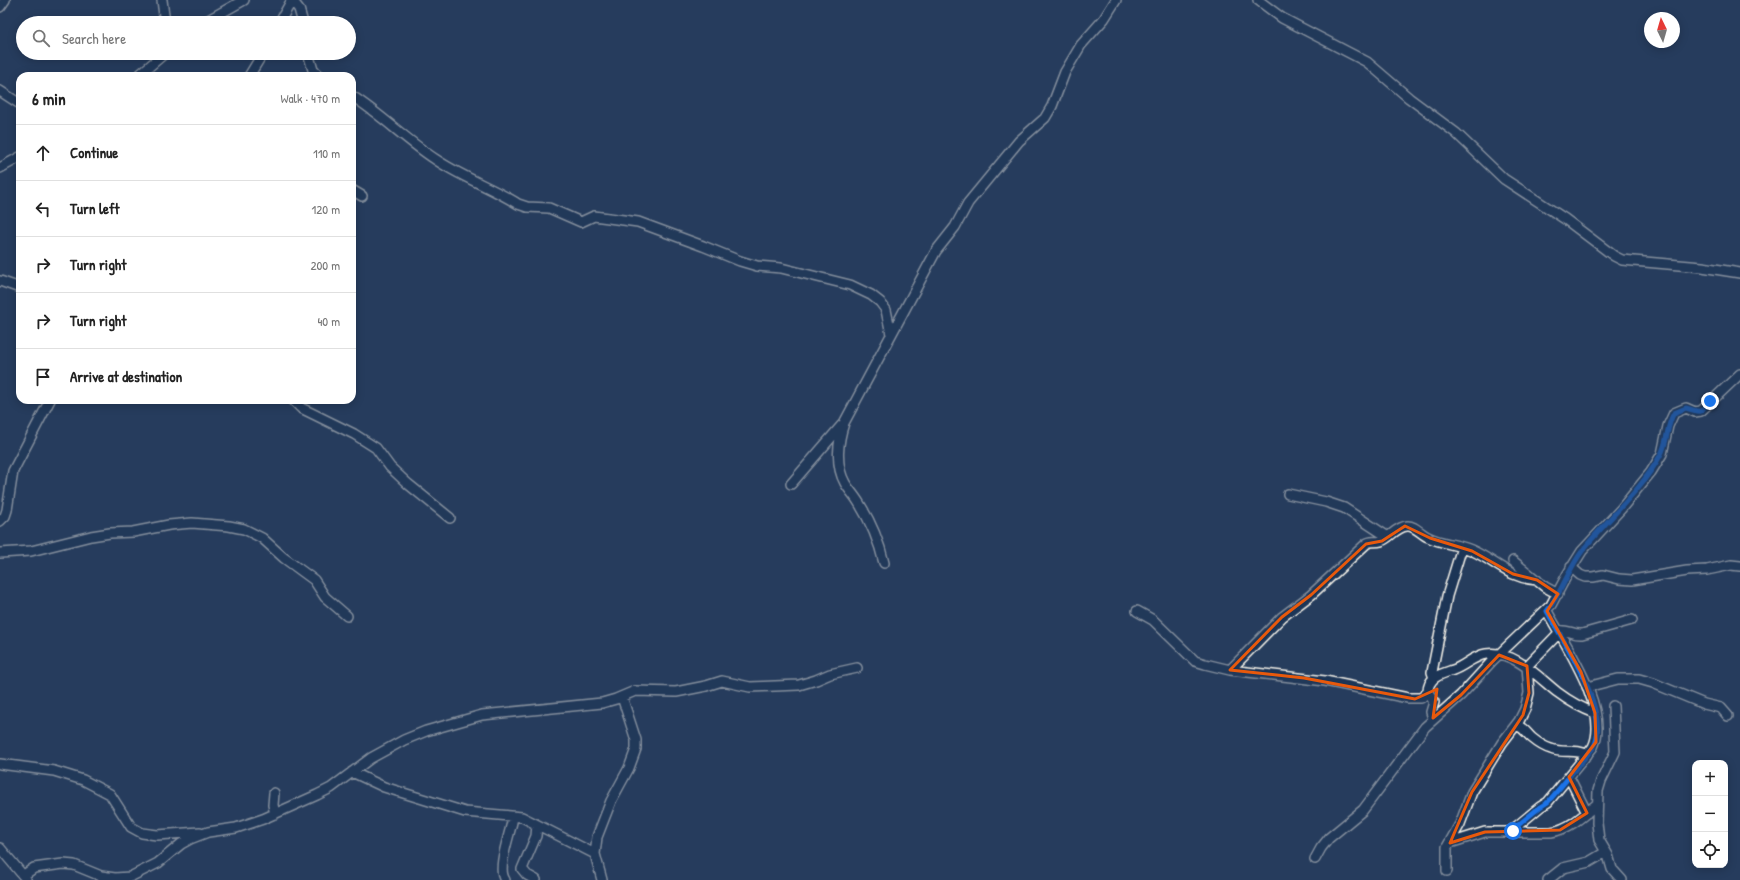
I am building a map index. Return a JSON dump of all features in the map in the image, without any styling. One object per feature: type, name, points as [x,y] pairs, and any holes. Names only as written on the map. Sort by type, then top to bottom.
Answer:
[{"type":"street","points":[[0,7],[5,0]]},
{"type":"street","points":[[162,0],[164,16]]},
{"type":"street","points":[[212,16],[232,3],[244,0]]},
{"type":"street","points":[[283,16],[292,0],[299,9],[301,16]]},
{"type":"street","points":[[791,484],[844,423],[936,251],[955,226],[968,203],[1019,141],[1045,118],[1052,106],[1065,72],[1081,46],[1104,19],[1116,0]]},
{"type":"street","points":[[1258,0],[1282,18],[1367,62],[1409,98],[1456,133],[1504,179],[1565,220],[1614,256],[1622,260],[1702,266],[1740,273]]},
{"type":"street","points":[[143,72],[157,60]]},
{"type":"street","points":[[251,72],[259,60]]},
{"type":"street","points":[[310,60],[315,72]]},
{"type":"street","points":[[0,91],[16,101]]},
{"type":"street","points":[[356,99],[387,120],[400,134],[447,167],[524,206],[549,208],[581,222],[594,216],[638,222],[703,246],[740,262],[757,266],[781,268],[846,283],[871,295],[880,302],[886,310],[891,334]]},
{"type":"street","points":[[0,168],[16,159]]},
{"type":"street","points":[[356,192],[362,196]]},
{"type":"street","points":[[0,281],[16,287]]},
{"type":"street","points":[[1315,859],[1320,848],[1329,838],[1363,810],[1433,718],[1461,694],[1499,655],[1547,611],[1582,551],[1621,509],[1651,472],[1662,454],[1668,426],[1674,413],[1686,408],[1695,412],[1701,411],[1740,374]]},
{"type":"street","points":[[0,521],[6,516],[13,472],[48,404]]},
{"type":"street","points":[[297,404],[301,408],[348,431],[376,448],[390,467],[408,484],[450,518]]},
{"type":"street","points":[[844,423],[838,447],[841,473],[844,482],[858,502],[879,540],[884,563]]},
{"type":"street","points":[[1288,494],[1326,502],[1344,508],[1388,537]]},
{"type":"street","points":[[0,553],[31,551],[64,544],[91,536],[133,532],[169,525],[192,524],[229,526],[244,529],[262,538],[284,558],[314,580],[325,597],[347,616]]},
{"type":"street","points":[[1230,670],[1282,617],[1312,595],[1366,544],[1371,541],[1380,541],[1401,527],[1409,526],[1430,538],[1472,551],[1513,574],[1526,579],[1537,580]]},
{"type":"street","points":[[1434,678],[1432,672],[1447,596],[1462,547]]},
{"type":"street","points":[[1513,561],[1545,587],[1558,594]]},
{"type":"street","points":[[1571,568],[1584,577],[1603,575],[1619,580],[1632,580],[1687,571],[1707,570],[1731,565],[1740,566]]},
{"type":"street","points":[[1511,831],[1548,802],[1596,742],[1595,713],[1587,687],[1573,655],[1558,632],[1547,611]]},
{"type":"street","points":[[1137,612],[1153,620],[1195,661],[1230,670],[1318,680],[1408,698],[1421,698],[1428,692]]},
{"type":"street","points":[[1447,871],[1446,851],[1460,824],[1472,792],[1502,743],[1516,726],[1528,701],[1527,666],[1558,632],[1566,630],[1574,634],[1582,634],[1632,620]]},
{"type":"street","points":[[1433,718],[1431,712],[1434,702],[1428,692],[1429,685],[1434,678],[1456,669],[1482,654],[1488,653],[1499,655],[1527,666],[1566,699],[1595,713]]},
{"type":"street","points":[[0,764],[54,771],[83,780],[110,794],[131,827],[142,833],[157,835],[208,832],[236,828],[275,814],[331,788],[362,764],[404,740],[426,731],[482,715],[602,703],[635,691],[676,692],[722,681],[750,687],[799,685],[830,674],[858,668]]},
{"type":"street","points":[[1587,687],[1618,679],[1639,679],[1653,683],[1691,700],[1721,708],[1728,716]]},
{"type":"street","points":[[602,880],[595,854],[597,837],[611,801],[630,768],[636,749],[636,740],[622,697]]},
{"type":"street","points":[[1613,706],[1615,752],[1601,781],[1597,804],[1598,832],[1599,840],[1608,855],[1613,872],[1622,880]]},
{"type":"street","points":[[1516,726],[1524,729],[1532,738],[1550,749],[1561,752],[1581,751],[1587,755]]},
{"type":"street","points":[[352,772],[384,787],[465,812],[522,817],[552,833],[569,839],[595,854]]},
{"type":"street","points":[[1569,777],[1586,813]]},
{"type":"street","points":[[274,793],[273,805],[275,814]]},
{"type":"street","points":[[1450,843],[1485,832],[1532,832],[1560,830],[1597,804]]},
{"type":"street","points":[[505,880],[501,866],[511,832],[513,817]]},
{"type":"street","points":[[536,880],[527,875],[522,869],[536,836],[537,825]]},
{"type":"street","points":[[0,848],[26,878],[34,868],[63,864],[74,865],[101,876],[115,878],[130,877],[158,863],[186,842],[208,832]]},
{"type":"street","points":[[1548,880],[1563,868],[1589,862],[1606,852]]},
{"type":"highlighted area","points":[[1405,526],[1430,538],[1472,551],[1513,574],[1537,580],[1558,594],[1547,611],[1581,672],[1595,713],[1596,742],[1569,777],[1587,813],[1560,830],[1485,832],[1450,843],[1472,792],[1523,715],[1529,693],[1527,666],[1499,655],[1461,695],[1433,718],[1437,689],[1415,699],[1304,678],[1230,670],[1282,617],[1311,595],[1366,544],[1382,541]]},
{"type":"route","points":[[1513,831],[1511,831],[1552,798],[1594,747],[1596,742],[1597,735],[1595,713],[1587,687],[1573,655],[1547,611],[1582,551],[1621,509],[1651,472],[1662,454],[1668,426],[1673,414],[1686,408],[1699,412],[1710,401]]}]
